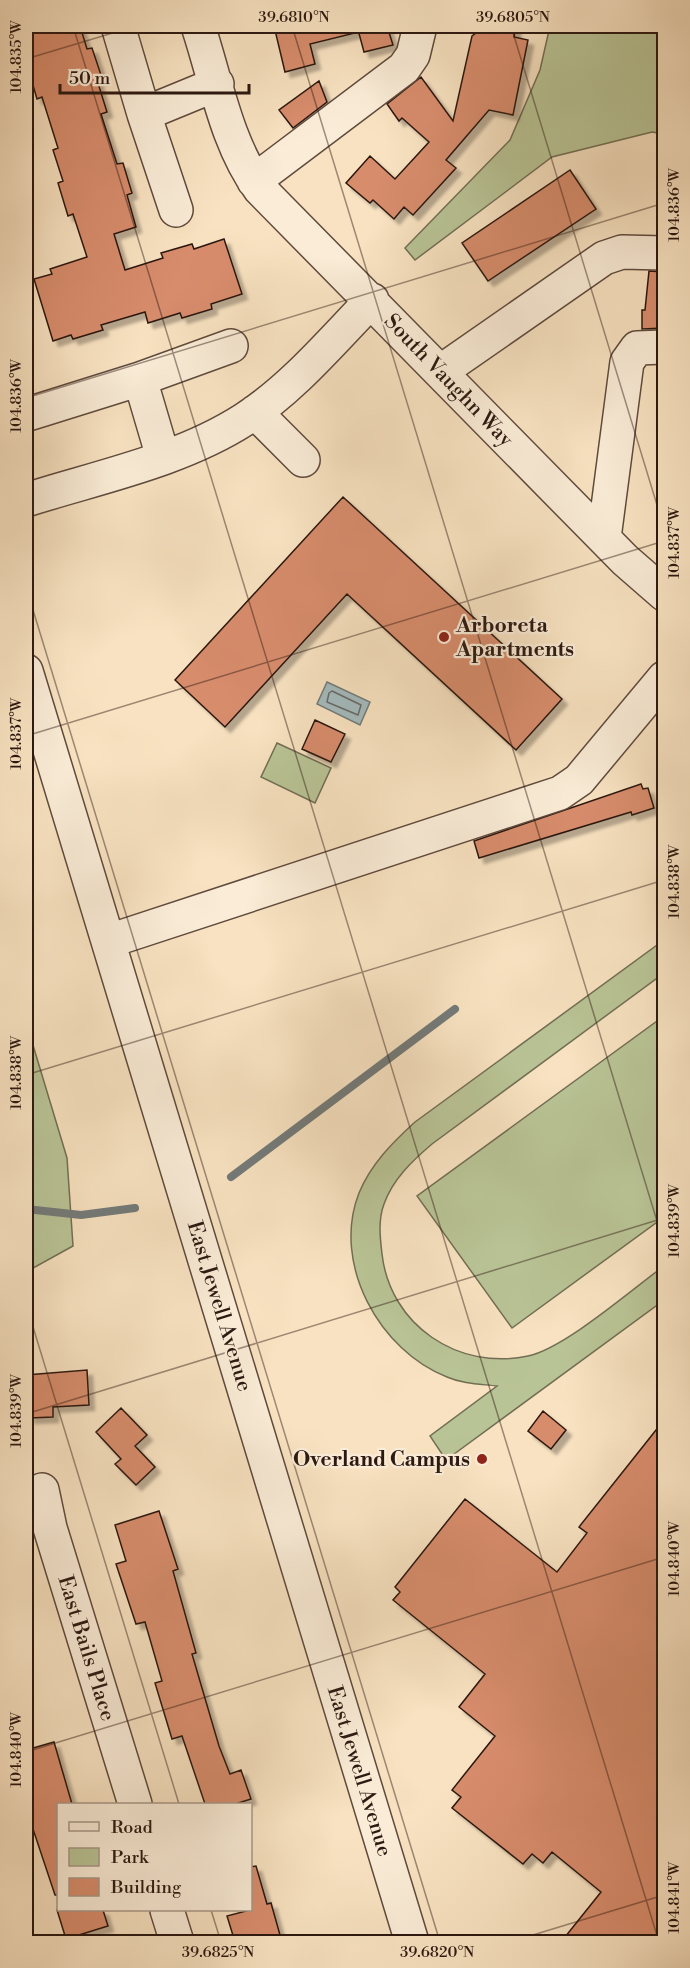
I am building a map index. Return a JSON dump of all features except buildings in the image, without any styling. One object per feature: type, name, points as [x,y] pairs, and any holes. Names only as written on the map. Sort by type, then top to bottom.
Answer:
[{"type":"street","points":[[118,26],[176,210]]},
{"type":"street","points":[[198,26],[234,141],[254,180],[279,210],[372,300]]},
{"type":"street","points":[[254,180],[404,68],[413,55],[420,26]]},
{"type":"street","points":[[144,114],[217,84]]},
{"type":"street","points":[[440,372],[604,258],[622,252],[664,253]]},
{"type":"street","name":"South Vaughn Way","points":[[26,500],[163,457],[224,431],[255,412],[296,377],[372,300],[604,538],[664,594]]},
{"type":"street","points":[[26,412],[28,414],[140,379],[231,346]]},
{"type":"street","points":[[604,538],[627,362],[637,348],[664,346]]},
{"type":"street","points":[[140,379],[163,457]]},
{"type":"street","points":[[255,412],[303,460]]},
{"type":"street","name":"East Jewell Avenue","points":[[26,670],[412,1942]]},
{"type":"street","points":[[109,941],[560,793],[579,780],[664,678]]},
{"type":"street","name":"East Bails Place","points":[[42,1490],[50,1528],[135,1803]]},
{"type":"street","points":[[167,1911],[177,1942]]},
{"type":"green space","points":[[550,26],[664,26],[664,134],[652,132],[552,157],[415,260],[405,248],[510,140],[540,70]]},
{"type":"green space","points":[[277,743],[331,768],[315,803],[261,777]]},
{"type":"green space","points":[[664,940],[664,973],[432,1144],[417,1157],[392,1186],[384,1204],[380,1222],[382,1254],[388,1279],[398,1302],[413,1321],[432,1337],[453,1349],[477,1356],[502,1359],[528,1356],[543,1351],[579,1330],[664,1266],[664,1300],[446,1460],[430,1436],[497,1386],[453,1379],[423,1365],[401,1347],[382,1326],[367,1302],[357,1276],[352,1248],[352,1220],[359,1193],[383,1154],[415,1122]]},
{"type":"green space","points":[[664,1016],[664,1217],[512,1328],[417,1196]]},
{"type":"green space","points":[[26,1022],[67,1158],[73,1246],[26,1272]]},
{"type":"water","points":[[327,682],[370,702],[360,725],[317,704]]},
{"type":"waterway","points":[[231,1177],[455,1009]]},
{"type":"waterway","points":[[26,1209],[81,1215],[135,1208]]},
{"type":"place","name":"Arboreta Apartments","points":[[444,637]]},
{"type":"place","name":"Overland Campus","points":[[482,1459]]}]
